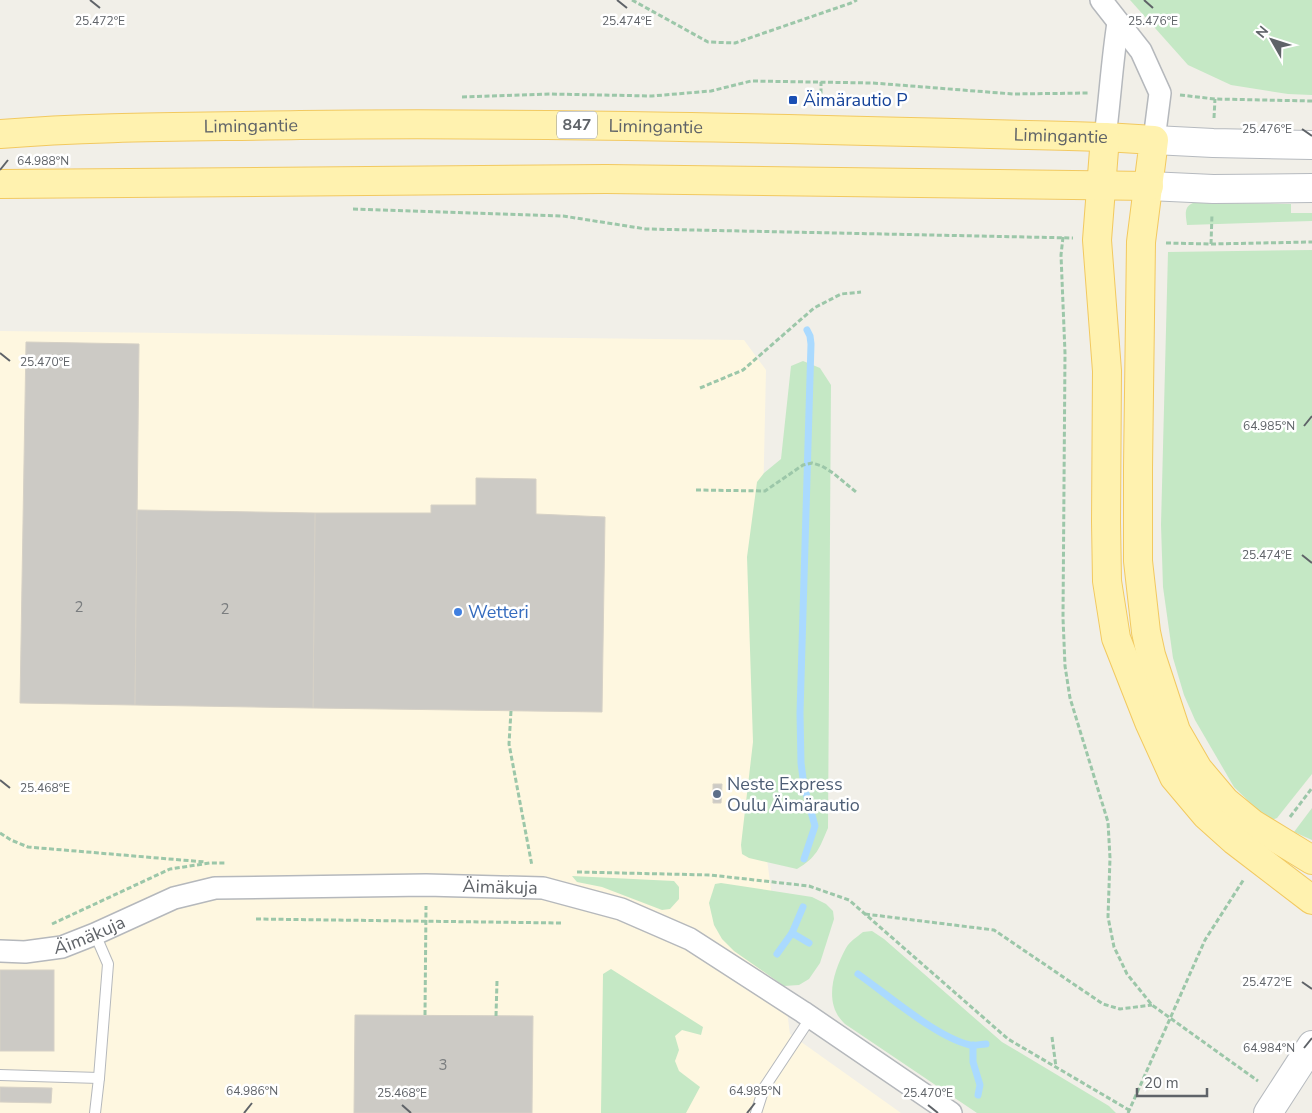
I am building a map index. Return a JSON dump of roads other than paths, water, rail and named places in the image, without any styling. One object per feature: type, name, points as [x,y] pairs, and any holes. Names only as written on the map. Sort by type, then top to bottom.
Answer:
[{"type":"main road","name":"Limingantie","points":[[0,134],[73,128],[384,124],[645,126],[1105,137],[1214,143],[1312,145]]},
{"type":"main road","points":[[1105,137],[1097,240],[1107,371],[1107,582],[1116,638],[1149,722],[1174,777],[1206,815],[1235,841],[1312,900]]},
{"type":"main road","points":[[1154,140],[1141,242],[1138,561],[1146,632],[1156,675],[1176,731],[1198,769],[1225,801],[1253,824],[1312,860]]},
{"type":"main road","points":[[0,184],[606,179],[1149,186],[1213,189],[1312,188]]},
{"type":"main road","points":[[1268,1113],[1312,1044]]},
{"type":"street","points":[[1100,0],[1141,51],[1160,93],[1154,140]]},
{"type":"street","points":[[1105,137],[1118,23]]},
{"type":"street","name":"Äimäkuja","points":[[0,951],[25,952],[62,947],[174,898],[215,888],[426,885],[543,888],[621,908],[690,939],[811,1017],[951,1113]]},
{"type":"lane","points":[[95,934],[108,964],[95,1113]]},
{"type":"lane","points":[[756,1113],[764,1088],[811,1017]]},
{"type":"lane","points":[[0,1075],[99,1078]]},
{"type":"waterway","points":[[804,859],[815,826],[804,786],[801,763],[800,713],[811,344],[807,330]]},
{"type":"waterway","points":[[777,954],[792,933],[803,907]]},
{"type":"waterway","points":[[792,933],[809,943]]},
{"type":"waterway","points":[[858,974],[912,1014],[942,1033],[970,1045],[986,1044]]},
{"type":"waterway","points":[[973,1045],[973,1062],[980,1085],[978,1095]]},
{"type":"place","name":"Äimärautio P","points":[[793,100]]},
{"type":"place","name":"Wetteri","points":[[458,612]]},
{"type":"place","name":"Neste Express Oulu Äimärautio","points":[[717,794]]}]
